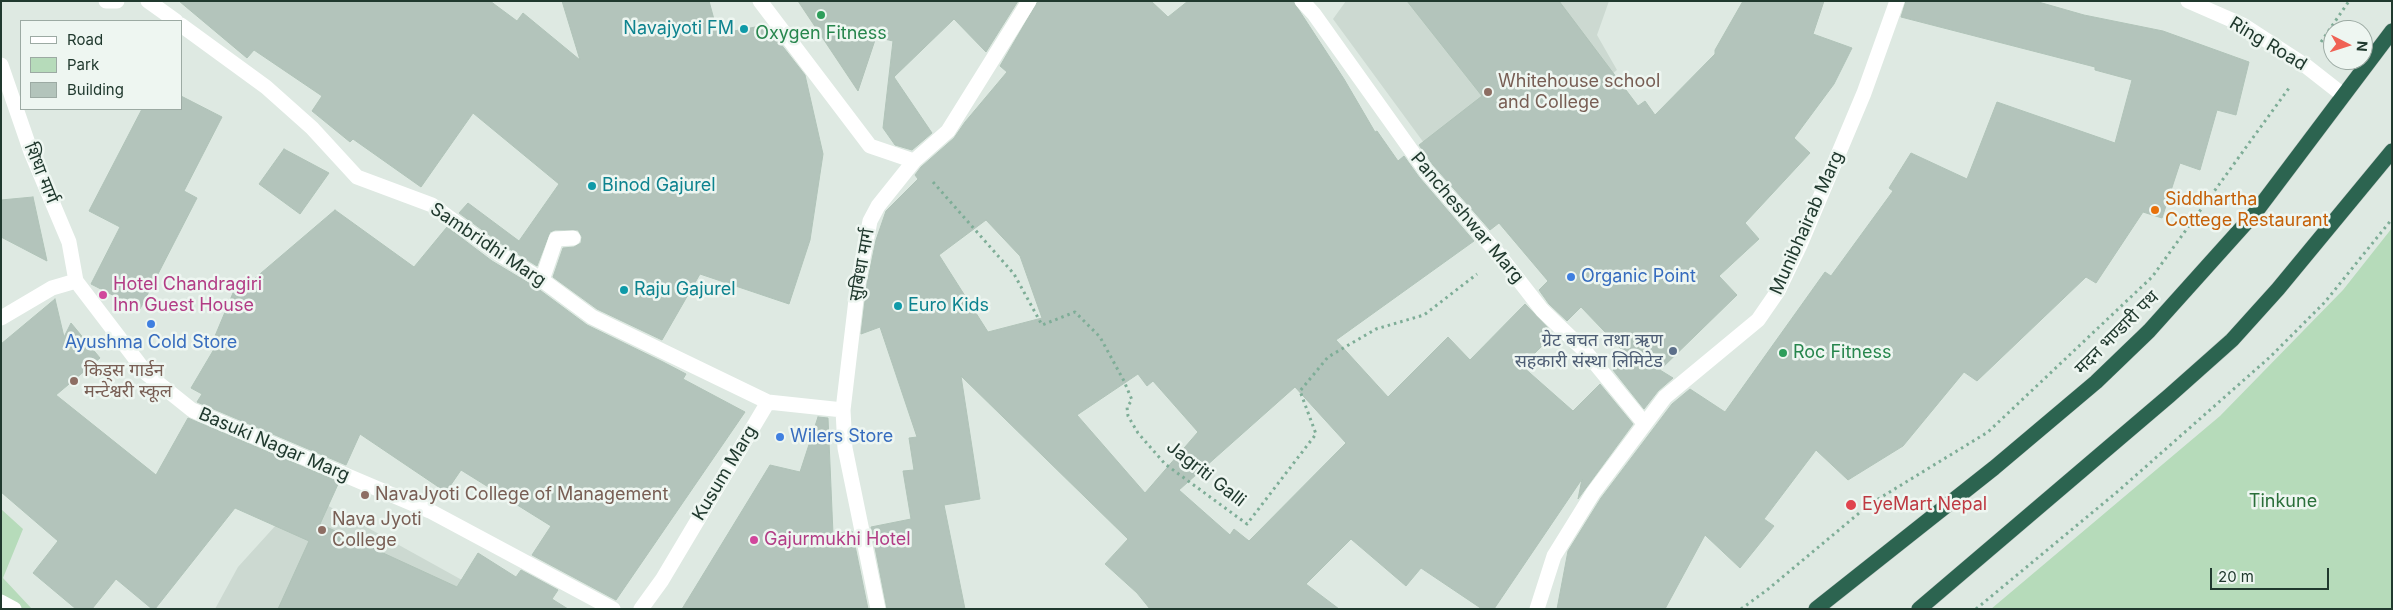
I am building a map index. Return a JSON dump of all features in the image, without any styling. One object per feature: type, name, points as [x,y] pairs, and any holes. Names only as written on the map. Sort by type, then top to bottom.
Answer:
[{"type":"highway","name":"मदन भण्डारी पथ","points":[[1816,609],[1860,577],[2031,437],[2096,382],[2149,331],[2255,213],[2392,31]]},
{"type":"highway","points":[[1919,609],[2170,396],[2232,340],[2278,289],[2392,151]]},
{"type":"street","points":[[106,1],[116,1]]},
{"type":"street","points":[[148,1],[175,20]]},
{"type":"street","points":[[760,1],[870,146],[914,161]]},
{"type":"street","name":"सुबिधा मार्ग","points":[[878,609],[845,448],[843,410],[858,284],[870,221],[878,206],[914,161],[948,131],[1029,1]]},
{"type":"street","name":"Pancheshwar Marg","points":[[1302,1],[1314,14],[1426,171],[1500,256],[1542,310],[1585,351],[1644,423]]},
{"type":"street","name":"Munibhairab Marg","points":[[1537,609],[1554,556],[1593,492],[1644,423],[1665,397],[1758,320],[1778,291],[1800,245],[1864,93],[1898,1]]},
{"type":"street","name":"Ring Road","points":[[2188,1],[2243,25],[2306,66],[2343,95]]},
{"type":"street","name":"Sambridhi Marg","points":[[182,25],[266,87],[312,128],[357,177],[432,205],[498,252],[542,280],[592,317],[768,402]]},
{"type":"street","name":"शिधा मार्ग","points":[[1,65],[31,152],[69,242],[76,281]]},
{"type":"street","points":[[542,280],[556,239],[573,238]]},
{"type":"street","points":[[1,318],[52,288],[76,281]]},
{"type":"street","name":"Basuki Nagar Marg","points":[[76,281],[147,374],[192,410],[430,512],[613,609]]},
{"type":"street","points":[[768,402],[843,410]]},
{"type":"street","name":"Kusum Marg","points":[[641,609],[662,580],[768,402]]},
{"type":"street","points":[[1,602],[14,609]]},
{"type":"path","points":[[1741,609],[1768,590],[1870,504],[1988,432],[2152,277],[2306,66],[2349,1]]},
{"type":"path","name":"Jagriti Galli","points":[[914,161],[1014,274],[1042,325],[1075,312],[1100,337],[1132,400],[1126,407],[1128,416],[1138,433],[1165,464],[1247,524],[1316,434],[1300,391],[1328,357],[1376,329],[1424,315],[1500,256]]},
{"type":"path","points":[[1976,609],[2117,492],[2270,357],[2324,302],[2392,219]]},
{"type":"shaded area","name":"Whitehouse school and College","points":[[1346,1],[1609,1],[1597,35],[1617,70],[1559,114],[1468,203],[1333,19]]},
{"type":"shaded area","name":"Nava Jyoti College","points":[[305,493],[518,609],[215,609],[238,567]]},
{"type":"green space","name":"Tinkune","points":[[2392,228],[2392,609],[1991,609],[2220,416],[2343,290]]},
{"type":"green space","points":[[1,509],[23,529],[3,578],[32,609],[1,609]]},
{"type":"building","points":[[179,1],[490,1],[517,21],[523,13],[580,60],[562,1],[709,1],[718,34],[766,25],[805,75],[823,154],[810,240],[789,304],[700,274],[662,340],[597,309],[553,277],[563,248],[574,247],[581,243],[582,237],[578,230],[555,230],[550,232],[537,266],[503,245],[459,213],[468,203],[519,241],[559,184],[473,113],[421,187],[353,139],[350,142],[312,111],[322,96],[254,50],[247,58]]},
{"type":"building","points":[[798,1],[1018,1],[986,52],[954,19],[894,77],[932,133],[912,150],[895,145],[883,128],[893,41],[876,37],[858,91]]},
{"type":"building","points":[[1038,1],[1151,1],[1168,17],[1188,1],[1293,1],[1344,79],[1375,132],[1377,131],[1398,161],[1404,156],[1419,177],[1474,241],[1336,340],[1388,397],[1448,337],[1470,360],[1525,304],[1554,334],[1522,366],[1573,411],[1600,384],[1633,424],[1578,499],[1582,479],[1494,609],[1482,609],[1421,568],[1406,586],[1351,539],[1306,584],[1339,609],[1150,609],[1137,593],[1105,564],[1128,539],[961,376],[980,499],[944,505],[965,609],[887,609],[871,527],[911,519],[903,471],[914,470],[909,438],[917,437],[880,327],[861,334],[867,284],[876,240],[886,211],[918,179],[915,175],[921,167],[954,138],[1007,72],[1000,66]],"holes":[[[986,220],[1020,256],[1042,318],[988,332],[939,255]],[[1138,374],[1147,386],[1153,381],[1198,432],[1145,493],[1077,415]],[[1295,387],[1346,443],[1249,541],[1234,529],[1230,535],[1179,490]]]},
{"type":"building","points":[[1407,1],[1559,1],[1638,106],[1645,101],[1655,115],[1715,54],[1715,50],[1743,1],[1824,1],[1813,34],[1852,48],[1834,84],[1794,138],[1810,153],[1745,223],[1759,239],[1719,276],[1737,295],[1660,370],[1673,378],[1658,391],[1644,409],[1613,370],[1627,355],[1581,307],[1567,321],[1549,304],[1539,290],[1548,281],[1499,223],[1490,230],[1433,165],[1419,145],[1482,96]]},
{"type":"building","points":[[1906,1],[2035,1],[2084,15],[2163,31],[2249,62],[2236,115],[2217,110],[2200,170],[2180,163],[2162,218],[2143,212],[2096,283],[2086,277],[1977,381],[1964,372],[1903,446],[1848,480],[1816,450],[1764,519],[1774,526],[1740,568],[1705,535],[1665,609],[1557,609],[1568,551],[1601,498],[1672,404],[1690,389],[1725,412],[1825,272],[1831,276],[1893,191],[1889,188],[1911,153],[1967,179],[1997,102],[2115,143],[2132,80],[2095,70],[2095,67],[1901,17]]},
{"type":"building","points":[[182,97],[222,117],[184,191],[197,198],[140,309],[91,284],[120,227],[89,211],[141,110],[182,110]]},
{"type":"building","points":[[284,149],[329,173],[300,214],[259,184]]},
{"type":"building","points":[[33,197],[47,261],[1,237],[1,200]]},
{"type":"building","points":[[335,210],[414,267],[447,227],[492,261],[537,288],[587,325],[686,374],[683,379],[745,412],[616,600],[532,555],[551,526],[461,470],[446,492],[360,434],[346,465],[197,402],[202,394],[191,388],[220,339],[215,336],[238,281],[247,285]]},
{"type":"building","points":[[55,299],[64,337],[71,323],[100,358],[56,395],[156,475],[188,418],[339,482],[320,524],[457,587],[478,553],[516,577],[521,570],[558,590],[552,599],[568,609],[278,609],[309,541],[235,508],[155,609],[152,609],[116,579],[92,609],[76,609],[33,573],[58,541],[1,492],[1,344]]},
{"type":"building","points":[[818,417],[828,418],[833,534],[852,531],[868,609],[682,609],[770,465],[800,472]]},
{"type":"place","name":"Oxygen Fitness","points":[[821,15]]},
{"type":"place","name":"Navajyoti FM","points":[[744,29]]},
{"type":"place","name":"Whitehouse school and College","points":[[1488,92]]},
{"type":"place","name":"Binod Gajurel","points":[[592,186]]},
{"type":"place","name":"Siddhartha Cottege Restaurant","points":[[2155,210]]},
{"type":"place","name":"Organic Point","points":[[1571,277]]},
{"type":"place","name":"Raju Gajurel","points":[[624,290]]},
{"type":"place","name":"Hotel Chandragiri Inn Guest House","points":[[103,295]]},
{"type":"place","name":"Euro Kids","points":[[898,306]]},
{"type":"place","name":"Ayushma Cold Store","points":[[151,324]]},
{"type":"place","name":"ग्रेट बचत तथा ऋण सहकारी संस्था लिमिटेड","points":[[1673,351]]},
{"type":"place","name":"Roc Fitness","points":[[1783,353]]},
{"type":"place","name":"किड्स गार्डन मन्टेश्वरी स्कूल","points":[[74,381]]},
{"type":"place","name":"Wilers Store","points":[[780,437]]},
{"type":"place","name":"NavaJyoti College of Management","points":[[365,495]]},
{"type":"place","name":"EyeMart Nepal","points":[[1851,505]]},
{"type":"place","name":"Nava Jyoti College","points":[[322,530]]},
{"type":"place","name":"Gajurmukhi Hotel","points":[[754,540]]}]
